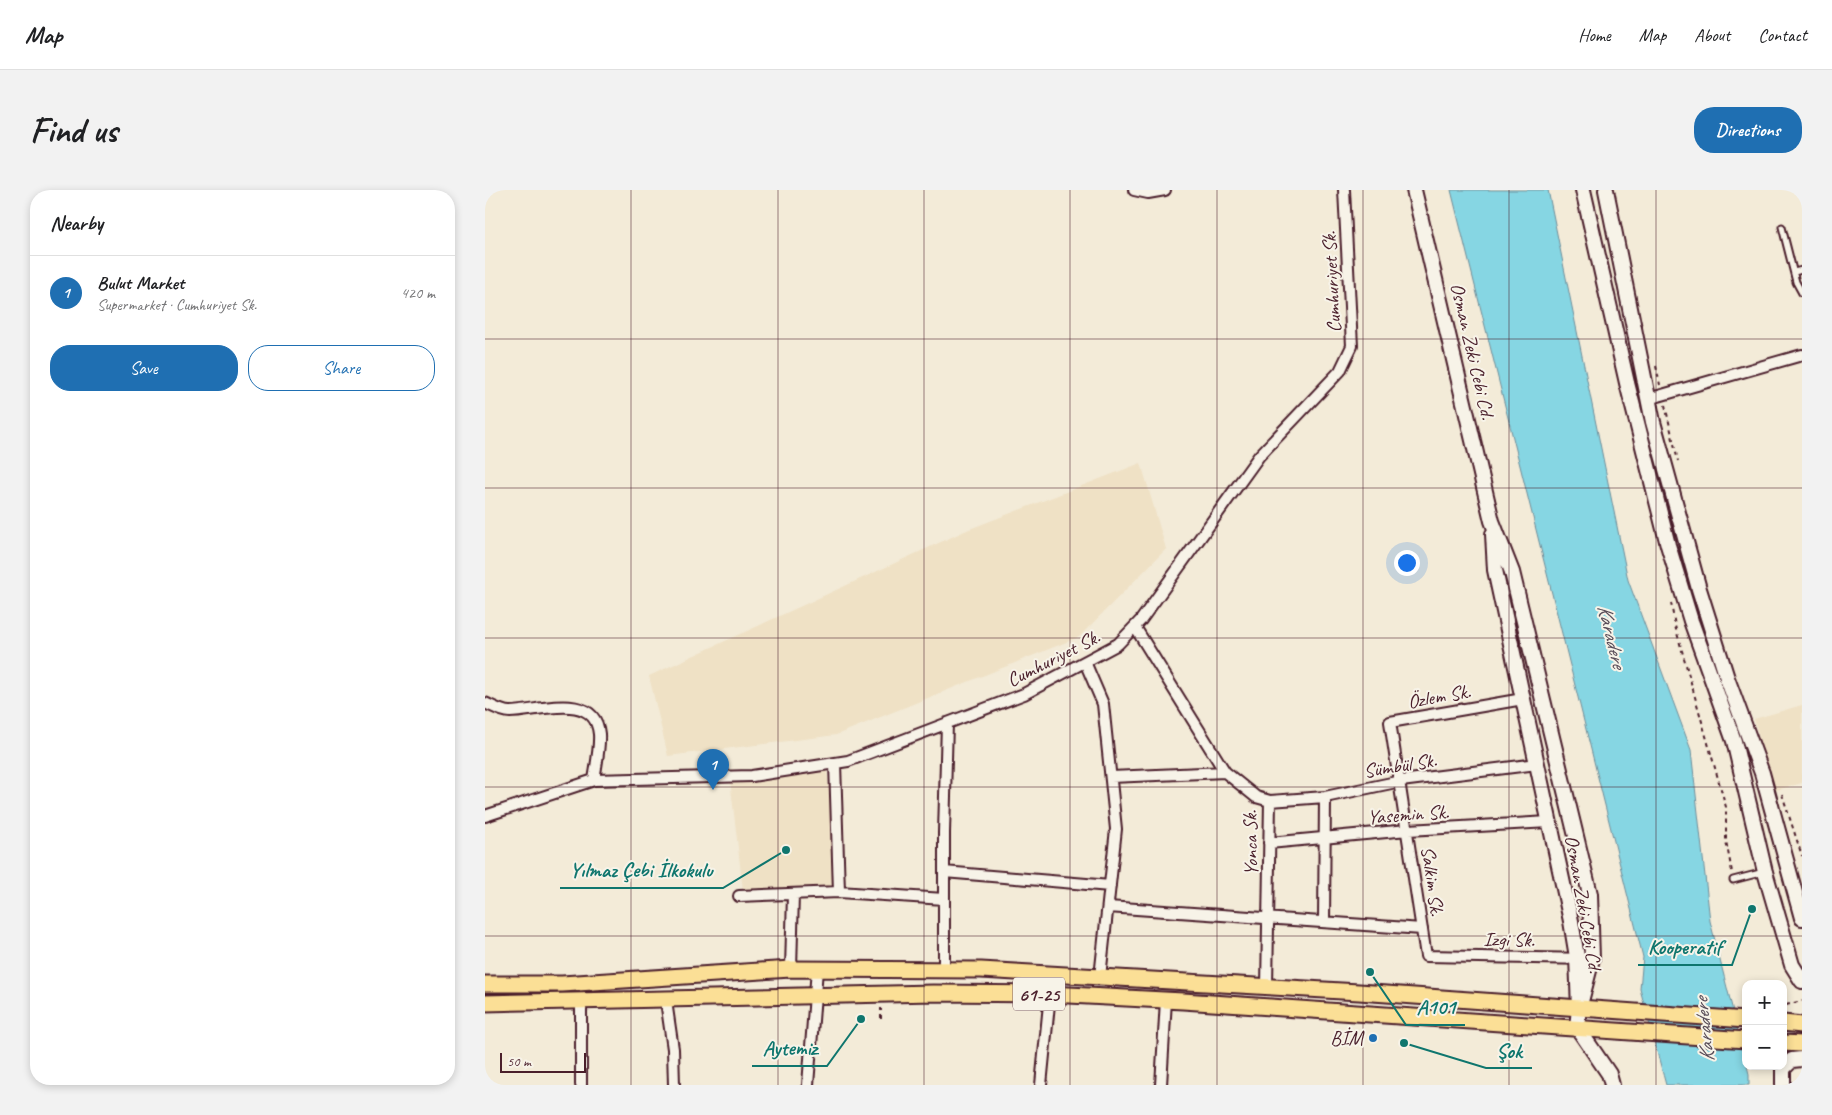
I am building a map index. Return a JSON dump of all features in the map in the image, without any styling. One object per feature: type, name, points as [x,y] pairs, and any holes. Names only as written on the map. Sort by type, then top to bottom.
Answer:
[{"type":"main road","name":"Osman Zeki Cebi Cd.","points":[[1414,190],[1492,521],[1512,572],[1590,894],[1592,959],[1579,1009]]},
{"type":"main road","points":[[1583,190],[1627,382],[1668,545],[1691,621],[1734,741],[1765,872],[1792,965],[1802,981]]},
{"type":"main road","points":[[1606,190],[1648,399],[1699,589],[1727,678],[1762,773],[1802,918]]},
{"type":"main road","name":"Osman Zeki Cebi Cd.","points":[[1492,521],[1495,570],[1571,921],[1577,958],[1579,1009]]},
{"type":"main road","name":"61-25","points":[[485,984],[563,984],[791,969],[945,970],[1267,987],[1742,1020]]},
{"type":"main road","name":"61-25","points":[[485,1003],[581,1003],[815,996],[1050,994],[1585,1028]]},
{"type":"main road","points":[[1579,1009],[1585,1028],[1609,1074],[1612,1085]]},
{"type":"main road","points":[[1585,1028],[1742,1040]]},
{"type":"main road","points":[[1783,1085],[1783,1069],[1792,1060],[1802,1059]]},
{"type":"street","points":[[1135,190],[1148,193],[1165,190]]},
{"type":"street","name":"Cumhuriyet Sk.","points":[[485,816],[594,780],[752,776],[848,761],[1024,694],[1118,644],[1135,627],[1259,456],[1340,371],[1352,346],[1344,190]]},
{"type":"street","points":[[1648,399],[1802,355]]},
{"type":"street","name":"Yonca Sk.","points":[[1135,627],[1225,772],[1256,797],[1270,801],[1267,987]]},
{"type":"street","points":[[1085,662],[1103,704],[1117,829],[1100,977]]},
{"type":"street","name":"Özlem Sk.","points":[[1401,781],[1390,722],[1523,699]]},
{"type":"street","points":[[485,703],[508,712],[557,705],[581,708],[592,714],[599,733],[594,780]]},
{"type":"street","points":[[945,970],[944,872],[947,723]]},
{"type":"street","points":[[835,763],[839,892]]},
{"type":"street","name":"Sümbül Sk.","points":[[1270,801],[1325,797],[1401,781],[1537,764]]},
{"type":"street","points":[[1111,777],[1225,772]]},
{"type":"street","name":"Salkim Sk.","points":[[1401,781],[1426,956]]},
{"type":"street","points":[[1324,922],[1325,797]]},
{"type":"street","name":"Yasemin Sk.","points":[[1269,843],[1408,830],[1549,822]]},
{"type":"street","points":[[944,872],[1110,886]]},
{"type":"street","points":[[739,896],[839,892],[944,899]]},
{"type":"street","points":[[791,969],[793,894]]},
{"type":"street","points":[[1108,907],[1422,928]]},
{"type":"street","name":"Izgi Sk.","points":[[1426,956],[1592,959]]},
{"type":"street","points":[[808,1085],[817,969]]},
{"type":"street","points":[[1041,1085],[1050,994]]},
{"type":"street","points":[[1161,1085],[1166,1000]]},
{"type":"street","points":[[666,1001],[673,1049],[674,1085]]},
{"type":"street","points":[[581,1003],[581,1085]]},
{"type":"lane","points":[[1782,227],[1793,272],[1802,293]]},
{"type":"lane","points":[[1793,272],[1802,270]]},
{"type":"lane","points":[[1733,880],[1765,872]]},
{"type":"path","points":[[1654,360],[1680,470]]},
{"type":"path","points":[[1671,601],[1675,626],[1726,807],[1726,841],[1733,880]]},
{"type":"path","points":[[1781,793],[1802,856]]},
{"type":"path","points":[[1787,1005],[1802,1001]]},
{"type":"shaded area","points":[[1141,463],[1166,549],[1079,637],[836,735],[668,756],[649,676],[967,530]]},
{"type":"shaded area","points":[[1802,705],[1802,783],[1773,791],[1754,719]]},
{"type":"shaded area","points":[[827,771],[832,815],[834,886],[743,890],[730,780]]},
{"type":"water","name":"Karadere","points":[[1451,190],[1548,190],[1628,580],[1691,750],[1710,921],[1742,1047],[1742,1070],[1748,1070],[1749,1085],[1666,1085],[1640,989],[1643,957]]},
{"type":"place","name":"Bulut Market","points":[[713,790]]},
{"type":"place","name":"Yılmaz Çebi İlkokulu","points":[[786,850]]},
{"type":"place","name":"Kooperatif","points":[[1752,909]]},
{"type":"place","name":"A101","points":[[1370,972]]},
{"type":"place","name":"Aytemiz","points":[[861,1019]]},
{"type":"place","name":"BİM","points":[[1373,1038]]},
{"type":"place","name":"Şok","points":[[1404,1043]]}]
